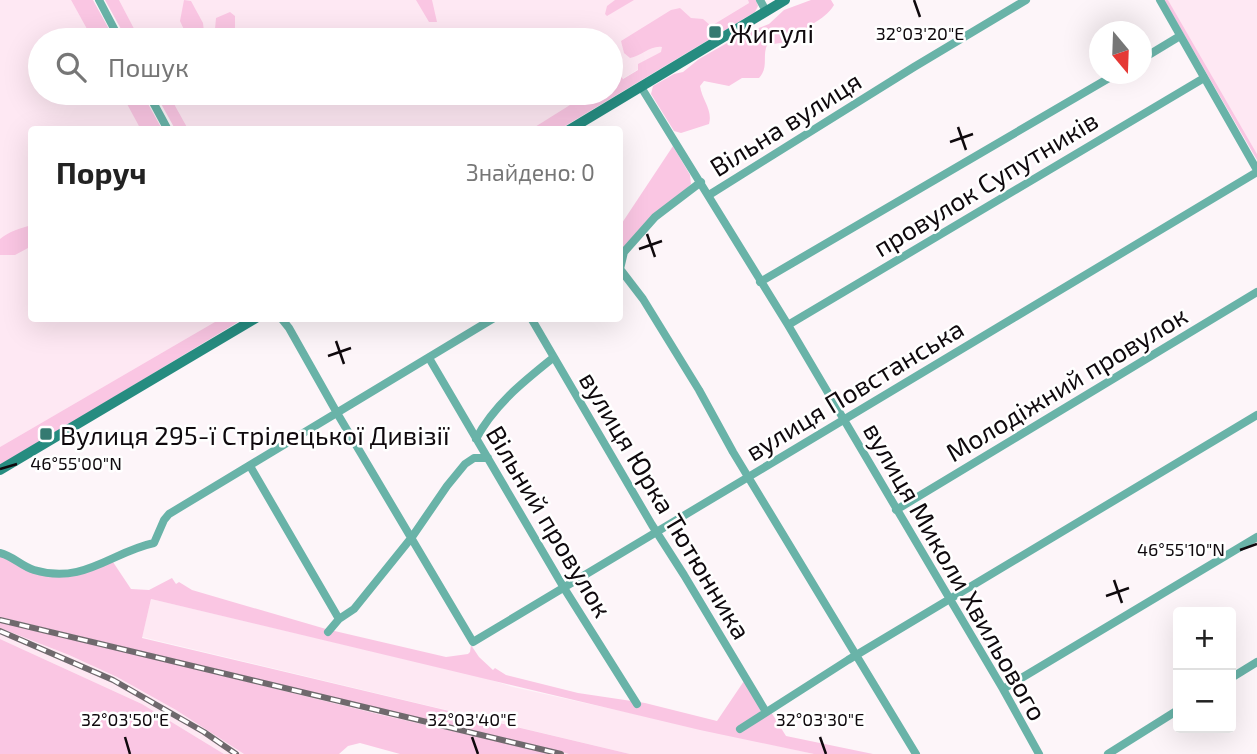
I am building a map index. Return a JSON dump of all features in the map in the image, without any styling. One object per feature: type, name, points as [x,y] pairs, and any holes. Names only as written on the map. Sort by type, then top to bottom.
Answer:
[{"type":"street","points":[[99,0],[114,28]]},
{"type":"street","points":[[760,0],[766,11]]},
{"type":"street","points":[[623,97],[785,0]]},
{"type":"street","name":"Вільна вулиця","points":[[709,195],[1026,0]]},
{"type":"street","points":[[1160,0],[1257,171]]},
{"type":"street","points":[[1152,53],[1180,36]]},
{"type":"street","name":"провулок Супутників","points":[[788,324],[1204,78]]},
{"type":"street","points":[[760,282],[1099,84]]},
{"type":"street","name":"вулиця Миколи Хвильового","points":[[640,87],[788,324],[1039,754]]},
{"type":"street","points":[[154,105],[166,126]]},
{"type":"street","points":[[576,126],[610,105]]},
{"type":"street","name":"вулиця Повстанська","points":[[412,537],[473,642],[1257,171]]},
{"type":"street","name":"Вільна вулиця","points":[[623,256],[655,218],[701,182]]},
{"type":"street","points":[[623,273],[657,322],[916,754]]},
{"type":"street","name":"Молодіжний провулок","points":[[896,510],[1257,292]]},
{"type":"street","points":[[0,470],[249,322]]},
{"type":"street","points":[[284,322],[412,537]]},
{"type":"street","points":[[0,553],[13,556],[36,570],[66,572],[96,568],[135,547],[154,543],[169,514],[488,322]]},
{"type":"street","name":"вулиця Юрка Тютюнника","points":[[533,322],[766,712]]},
{"type":"street","name":"Вільний провулок","points":[[429,358],[564,588],[637,705]]},
{"type":"street","points":[[476,439],[489,416],[505,399],[553,358]]},
{"type":"street","points":[[740,729],[856,656],[1257,415]]},
{"type":"street","points":[[328,632],[354,609],[466,464],[474,458],[488,458]]},
{"type":"street","points":[[250,466],[340,619]]},
{"type":"street","points":[[1003,689],[1257,537]]},
{"type":"street","points":[[1236,675],[1257,662]]},
{"type":"street","points":[[1108,754],[1173,713]]},
{"type":"shaded area","points":[[0,0],[71,0],[86,28],[28,28],[28,105],[128,105],[139,126],[28,126],[28,322],[215,322],[0,447]]},
{"type":"shaded area","points":[[71,0],[93,0],[108,28],[86,28]]},
{"type":"shaded area","points":[[105,0],[119,0],[134,28],[120,28]]},
{"type":"shaded area","points":[[119,0],[748,0],[749,3],[623,78],[623,28],[134,28]]},
{"type":"shaded area","points":[[184,0],[191,1],[204,28],[183,28],[180,21]]},
{"type":"shaded area","points":[[416,0],[432,0],[437,22],[429,22]]},
{"type":"shaded area","points":[[615,0],[634,0],[607,16],[607,6]]},
{"type":"shaded area","points":[[748,0],[756,0],[758,6],[755,12],[623,91],[623,79],[638,70],[638,64],[661,52],[662,47],[630,58],[624,53],[623,40],[671,10],[680,8],[691,18],[703,19],[711,26],[749,3]]},
{"type":"shaded area","points":[[811,0],[831,0],[834,5],[825,16],[802,31],[793,41],[767,45],[764,70],[759,78],[742,78],[729,86],[704,81],[700,86],[710,114],[709,124],[681,133],[674,131],[651,94],[653,86],[683,72],[699,59],[741,35],[769,24],[784,10]]},
{"type":"shaded area","points":[[1164,0],[1168,0],[1257,154],[1257,160]]},
{"type":"shaded area","points":[[1168,0],[1257,0],[1257,154]]},
{"type":"shaded area","points":[[230,12],[235,16],[235,28],[215,28],[216,18]]},
{"type":"shaded area","points":[[128,105],[149,105],[160,126],[139,126]]},
{"type":"shaded area","points":[[162,105],[175,105],[186,126],[173,126]]},
{"type":"shaded area","points":[[175,105],[570,105],[536,126],[186,126]]},
{"type":"shaded area","points":[[570,105],[600,105],[565,126],[536,126]]},
{"type":"shaded area","points":[[673,146],[690,175],[691,184],[623,256],[623,221]]},
{"type":"shaded area","points":[[28,226],[28,248],[15,255],[0,255],[0,239]]},
{"type":"shaded area","points":[[215,322],[238,322],[0,466],[0,447]]},
{"type":"shaded area","points":[[0,555],[51,574],[113,562],[131,589],[149,590],[172,578],[176,584],[179,582],[192,590],[326,629],[446,657],[468,654],[471,645],[493,670],[495,668],[506,675],[578,693],[645,703],[717,721],[744,681],[761,710],[759,714],[771,712],[786,736],[873,754],[814,754],[700,730],[151,599],[142,638],[630,754],[569,754],[0,617]]},
{"type":"shaded area","points":[[151,599],[485,678],[513,687],[814,754],[630,754],[142,637]]},
{"type":"shaded area","points":[[0,617],[569,754],[554,754],[382,715],[0,621]]},
{"type":"shaded area","points":[[0,621],[382,715],[554,754],[400,754],[360,743],[348,746],[339,754],[244,754],[176,710],[117,677],[0,628]]},
{"type":"shaded area","points":[[0,628],[117,677],[176,710],[244,754],[224,754],[142,704],[0,639]]},
{"type":"shaded area","points":[[0,639],[142,704],[224,754],[0,754]]},
{"type":"railway","points":[[0,620],[561,754]]},
{"type":"railway","points":[[0,631],[113,680],[204,732],[236,754]]},
{"type":"place","name":"Жигулі","points":[[715,32]]},
{"type":"place","name":"Вулиця 295-ї Стрілецької Дивізії","points":[[46,434]]}]
